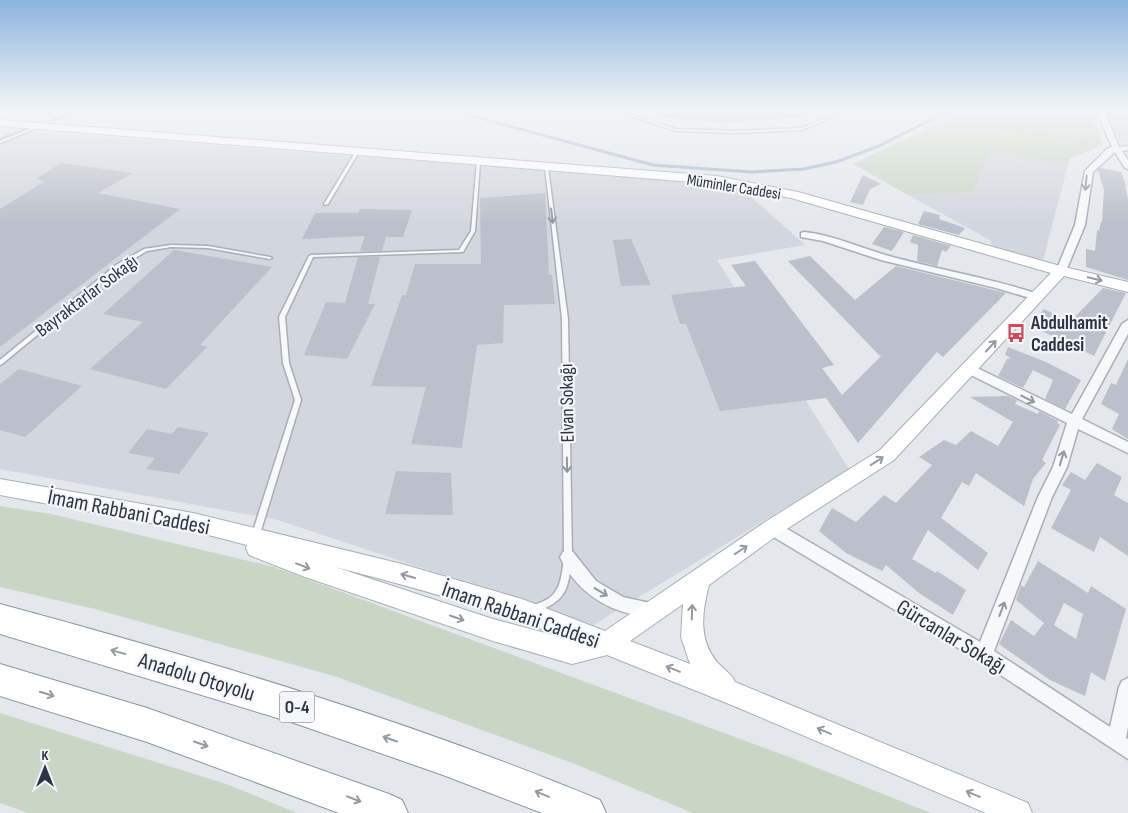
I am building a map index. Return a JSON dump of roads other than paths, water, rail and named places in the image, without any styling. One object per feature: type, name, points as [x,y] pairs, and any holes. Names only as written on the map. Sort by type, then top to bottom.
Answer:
[{"type":"highway","name":"Anadolu Otoyolu","points":[[0,620],[134,656],[315,713],[515,783],[588,813]]},
{"type":"highway","points":[[0,680],[147,726],[390,813]]},
{"type":"main road","name":"Müminler Caddesi","points":[[307,148],[716,180],[756,186],[1128,288]]},
{"type":"main road","points":[[193,522],[305,567],[493,630],[572,652],[608,643],[772,528],[887,455],[1061,271]]},
{"type":"main road","name":"İmam Rabbani Caddesi","points":[[0,487],[193,522],[402,574],[522,610],[738,695],[1018,813]]},
{"type":"main road","points":[[700,577],[691,610],[695,652],[714,678],[738,695]]},
{"type":"street","points":[[1061,271],[1080,225],[1089,170],[1107,152],[1116,148],[1128,148]]},
{"type":"street","points":[[1116,148],[1128,166]]},
{"type":"street","points":[[804,235],[822,237],[866,253],[901,262],[988,280],[1037,297]]},
{"type":"street","points":[[984,654],[1044,497],[1060,467],[1074,422],[1128,324]]},
{"type":"street","points":[[969,369],[1128,448]]},
{"type":"street","name":"Gürcanlar Sokağı","points":[[772,528],[984,654],[1122,745]]},
{"type":"street","points":[[568,558],[590,586],[620,604],[653,610]]},
{"type":"street","points":[[1122,745],[1128,687]]},
{"type":"lane","points":[[326,204],[357,152]]},
{"type":"lane","points":[[254,538],[298,400],[286,363],[282,317],[311,256],[461,251],[472,231],[478,162]]},
{"type":"lane","name":"Elvan Sokağı","points":[[522,610],[549,605],[563,591],[568,558],[565,319],[546,168]]},
{"type":"lane","name":"Bayraktarlar Sokağı","points":[[0,363],[118,266],[146,250],[170,246],[208,248],[270,258]]},
{"type":"waterway","points":[[590,148],[653,165],[751,172],[804,169],[836,162],[874,148]]},
{"type":"place","name":"Abdulhamit Caddesi","points":[[1016,333]]}]
